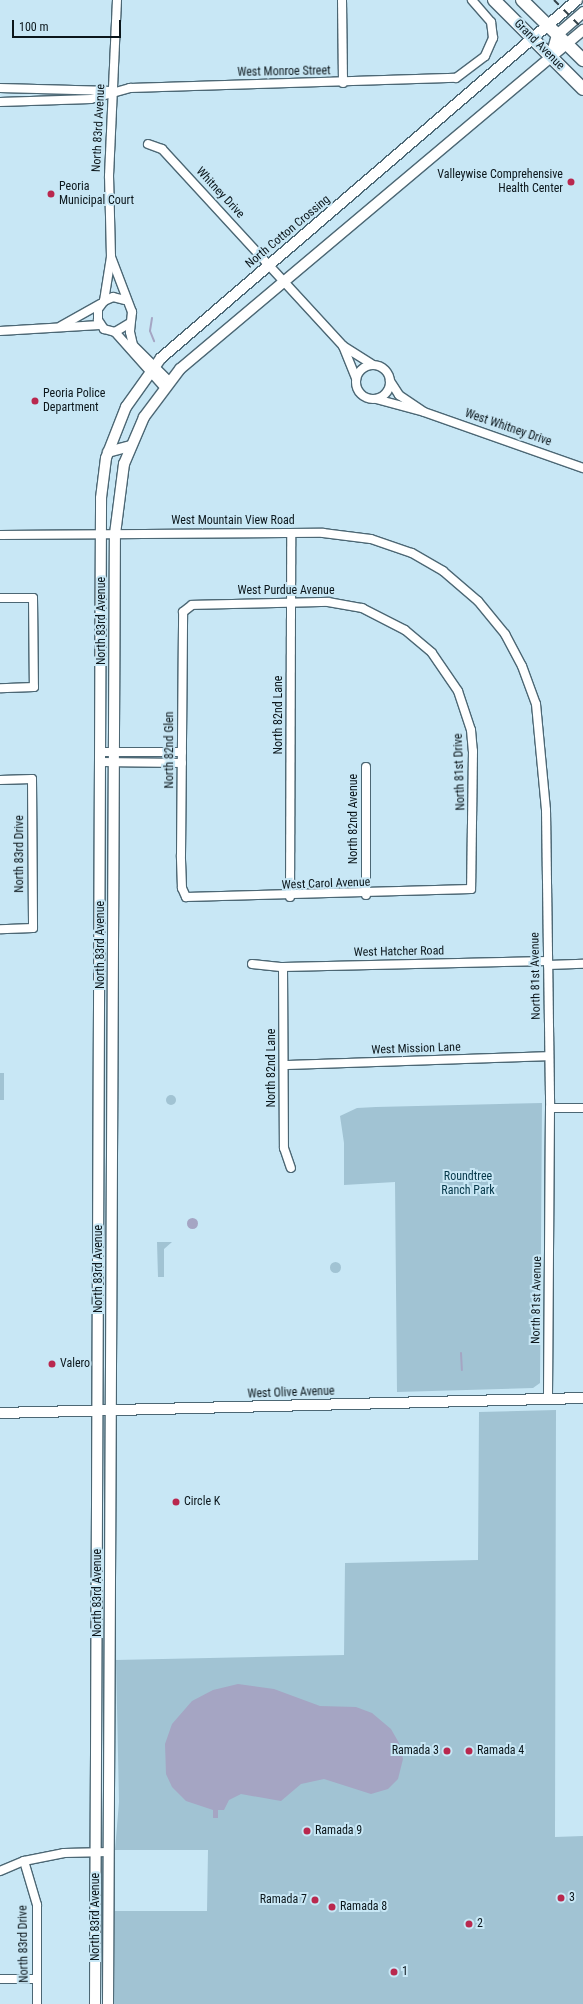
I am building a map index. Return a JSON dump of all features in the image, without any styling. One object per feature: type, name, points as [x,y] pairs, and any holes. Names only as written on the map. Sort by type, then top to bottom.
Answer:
[{"type":"highway","name":"Grand Avenue","points":[[494,0],[583,90]]},
{"type":"highway","name":"Grand Avenue","points":[[522,0],[583,60]]},
{"type":"main road","name":"North Cotton Crossing","points":[[101,534],[101,484],[108,452],[126,407],[151,369],[188,332],[270,265],[577,0]]},
{"type":"main road","points":[[551,56],[557,35],[583,12]]},
{"type":"main road","points":[[115,534],[120,485],[130,446],[166,384],[284,281],[583,30]]},
{"type":"main road","points":[[108,452],[130,446]]},
{"type":"main road","name":"North 83rd Avenue","points":[[95,2004],[99,1411],[101,534]]},
{"type":"main road","name":"North 83rd Avenue","points":[[108,2004],[111,1645],[115,534]]},
{"type":"main road","points":[[99,1218],[113,1219]]},
{"type":"main road","name":"West Olive Avenue","points":[[0,1412],[112,1411],[583,1398]]},
{"type":"main road","points":[[97,1645],[111,1645]]},
{"type":"street","name":"North 83rd Avenue","points":[[117,0],[113,91],[111,257],[103,302],[97,314],[100,325],[115,332],[166,384]]},
{"type":"street","points":[[342,0],[342,82]]},
{"type":"street","name":"West Monroe Street","points":[[0,102],[91,99],[113,91],[130,88],[456,78],[485,56],[493,38],[491,22],[472,0]]},
{"type":"street","name":"West Monroe Street","points":[[0,88],[113,91]]},
{"type":"street","points":[[21,88],[21,102]]},
{"type":"street","name":"Whitney Drive","points":[[148,144],[162,149],[270,265]]},
{"type":"street","name":"North 83rd Avenue","points":[[111,257],[125,300],[132,312],[130,323],[133,345],[151,369]]},
{"type":"street","name":"West Whitney Drive","points":[[270,265],[343,346],[372,364],[384,368],[399,395],[424,412]]},
{"type":"street","points":[[61,326],[113,297],[125,300]]},
{"type":"street","points":[[115,332],[130,323]]},
{"type":"street","points":[[0,331],[61,326],[100,325]]},
{"type":"street","name":"West Whitney Drive","points":[[343,346],[361,393],[407,410],[424,412],[583,468]]},
{"type":"street","points":[[356,378],[363,367],[372,364]]},
{"type":"street","points":[[376,399],[385,394],[390,381]]},
{"type":"street","name":"West Mountain View Road","points":[[0,535],[291,533],[371,539],[412,553],[454,580]]},
{"type":"street","name":"North 82nd Lane","points":[[290,897],[291,533]]},
{"type":"street","name":"North 81st Avenue","points":[[454,580],[478,601],[505,634],[522,666],[536,704],[547,826],[550,1108],[548,1399]]},
{"type":"street","points":[[0,598],[33,598],[34,687],[0,688]]},
{"type":"street","name":"West Purdue Avenue","points":[[186,608],[292,602],[345,604],[381,616],[405,630]]},
{"type":"street","name":"North 82nd Glen","points":[[184,893],[182,752],[186,608]]},
{"type":"street","name":"North 81st Drive","points":[[405,630],[421,641],[442,665],[458,691],[471,730],[471,889]]},
{"type":"street","points":[[101,757],[182,752]]},
{"type":"street","points":[[115,757],[182,763]]},
{"type":"street","name":"North 82nd Avenue","points":[[366,767],[366,895]]},
{"type":"street","name":"North 83rd Drive","points":[[0,780],[32,779],[33,928],[0,928]]},
{"type":"street","name":"West Carol Avenue","points":[[184,893],[190,899],[366,895],[471,889]]},
{"type":"street","name":"West Hatcher Road","points":[[252,964],[283,967],[548,963],[583,964]]},
{"type":"street","name":"North 82nd Lane","points":[[283,967],[284,1148],[291,1168]]},
{"type":"street","name":"West Mission Lane","points":[[284,1065],[549,1056]]},
{"type":"street","points":[[550,1108],[583,1108]]},
{"type":"street","points":[[0,1871],[24,1861],[64,1852],[109,1852]]},
{"type":"street","name":"North 83rd Drive","points":[[24,1861],[37,1905],[37,2004]]},
{"type":"street","points":[[0,1979],[37,1979]]},
{"type":"green space","points":[[0,1073],[4,1073],[4,1100],[0,1100]]},
{"type":"green space","points":[[169,1095],[173,1095],[175,1096],[175,1104],[169,1105],[166,1102],[166,1098]]},
{"type":"green space","name":"Roundtree Ranch Park","points":[[542,1103],[540,1383],[533,1388],[397,1392],[395,1182],[344,1185],[344,1143],[340,1116],[357,1108]]},
{"type":"green space","points":[[157,1242],[172,1242],[164,1249],[164,1277],[158,1277]]},
{"type":"green space","points":[[335,1261],[339,1263],[341,1267],[339,1271],[335,1273],[331,1271],[329,1267],[331,1263]]},
{"type":"green space","points":[[556,1410],[555,1837],[583,1836],[583,2004],[114,2004],[115,1911],[207,1911],[208,1850],[115,1850],[119,1802],[116,1660],[344,1655],[345,1563],[478,1560],[479,1412]]},
{"type":"shaded area","points":[[190,1218],[194,1218],[196,1219],[196,1227],[190,1228],[187,1225],[187,1221]]},
{"type":"shaded area","points":[[238,1684],[274,1689],[320,1706],[356,1707],[372,1713],[391,1729],[399,1743],[403,1759],[398,1779],[388,1789],[371,1794],[324,1779],[301,1784],[281,1801],[241,1794],[229,1800],[224,1810],[218,1810],[218,1818],[213,1818],[213,1810],[186,1801],[172,1787],[166,1774],[165,1744],[172,1724],[192,1701],[213,1690]]},
{"type":"waterway","points":[[152,318],[150,331],[154,341]]},
{"type":"waterway","points":[[461,1353],[462,1370]]},
{"type":"railway","points":[[554,0],[583,29]]},
{"type":"place","name":"Valleywise Comprehensive Health Center","points":[[571,182]]},
{"type":"place","name":"Peoria Municipal Court","points":[[51,194]]},
{"type":"place","name":"Peoria Police Department","points":[[35,401]]},
{"type":"place","name":"Valero","points":[[52,1364]]},
{"type":"place","name":"Circle K","points":[[176,1502]]},
{"type":"place","name":"Ramada 3","points":[[447,1751]]},
{"type":"place","name":"Ramada 4","points":[[469,1751]]},
{"type":"place","name":"Ramada 9","points":[[307,1831]]},
{"type":"place","name":"3","points":[[561,1898]]},
{"type":"place","name":"Ramada 7","points":[[315,1900]]},
{"type":"place","name":"Ramada 8","points":[[332,1907]]},
{"type":"place","name":"2","points":[[469,1924]]},
{"type":"place","name":"1","points":[[394,1972]]}]
